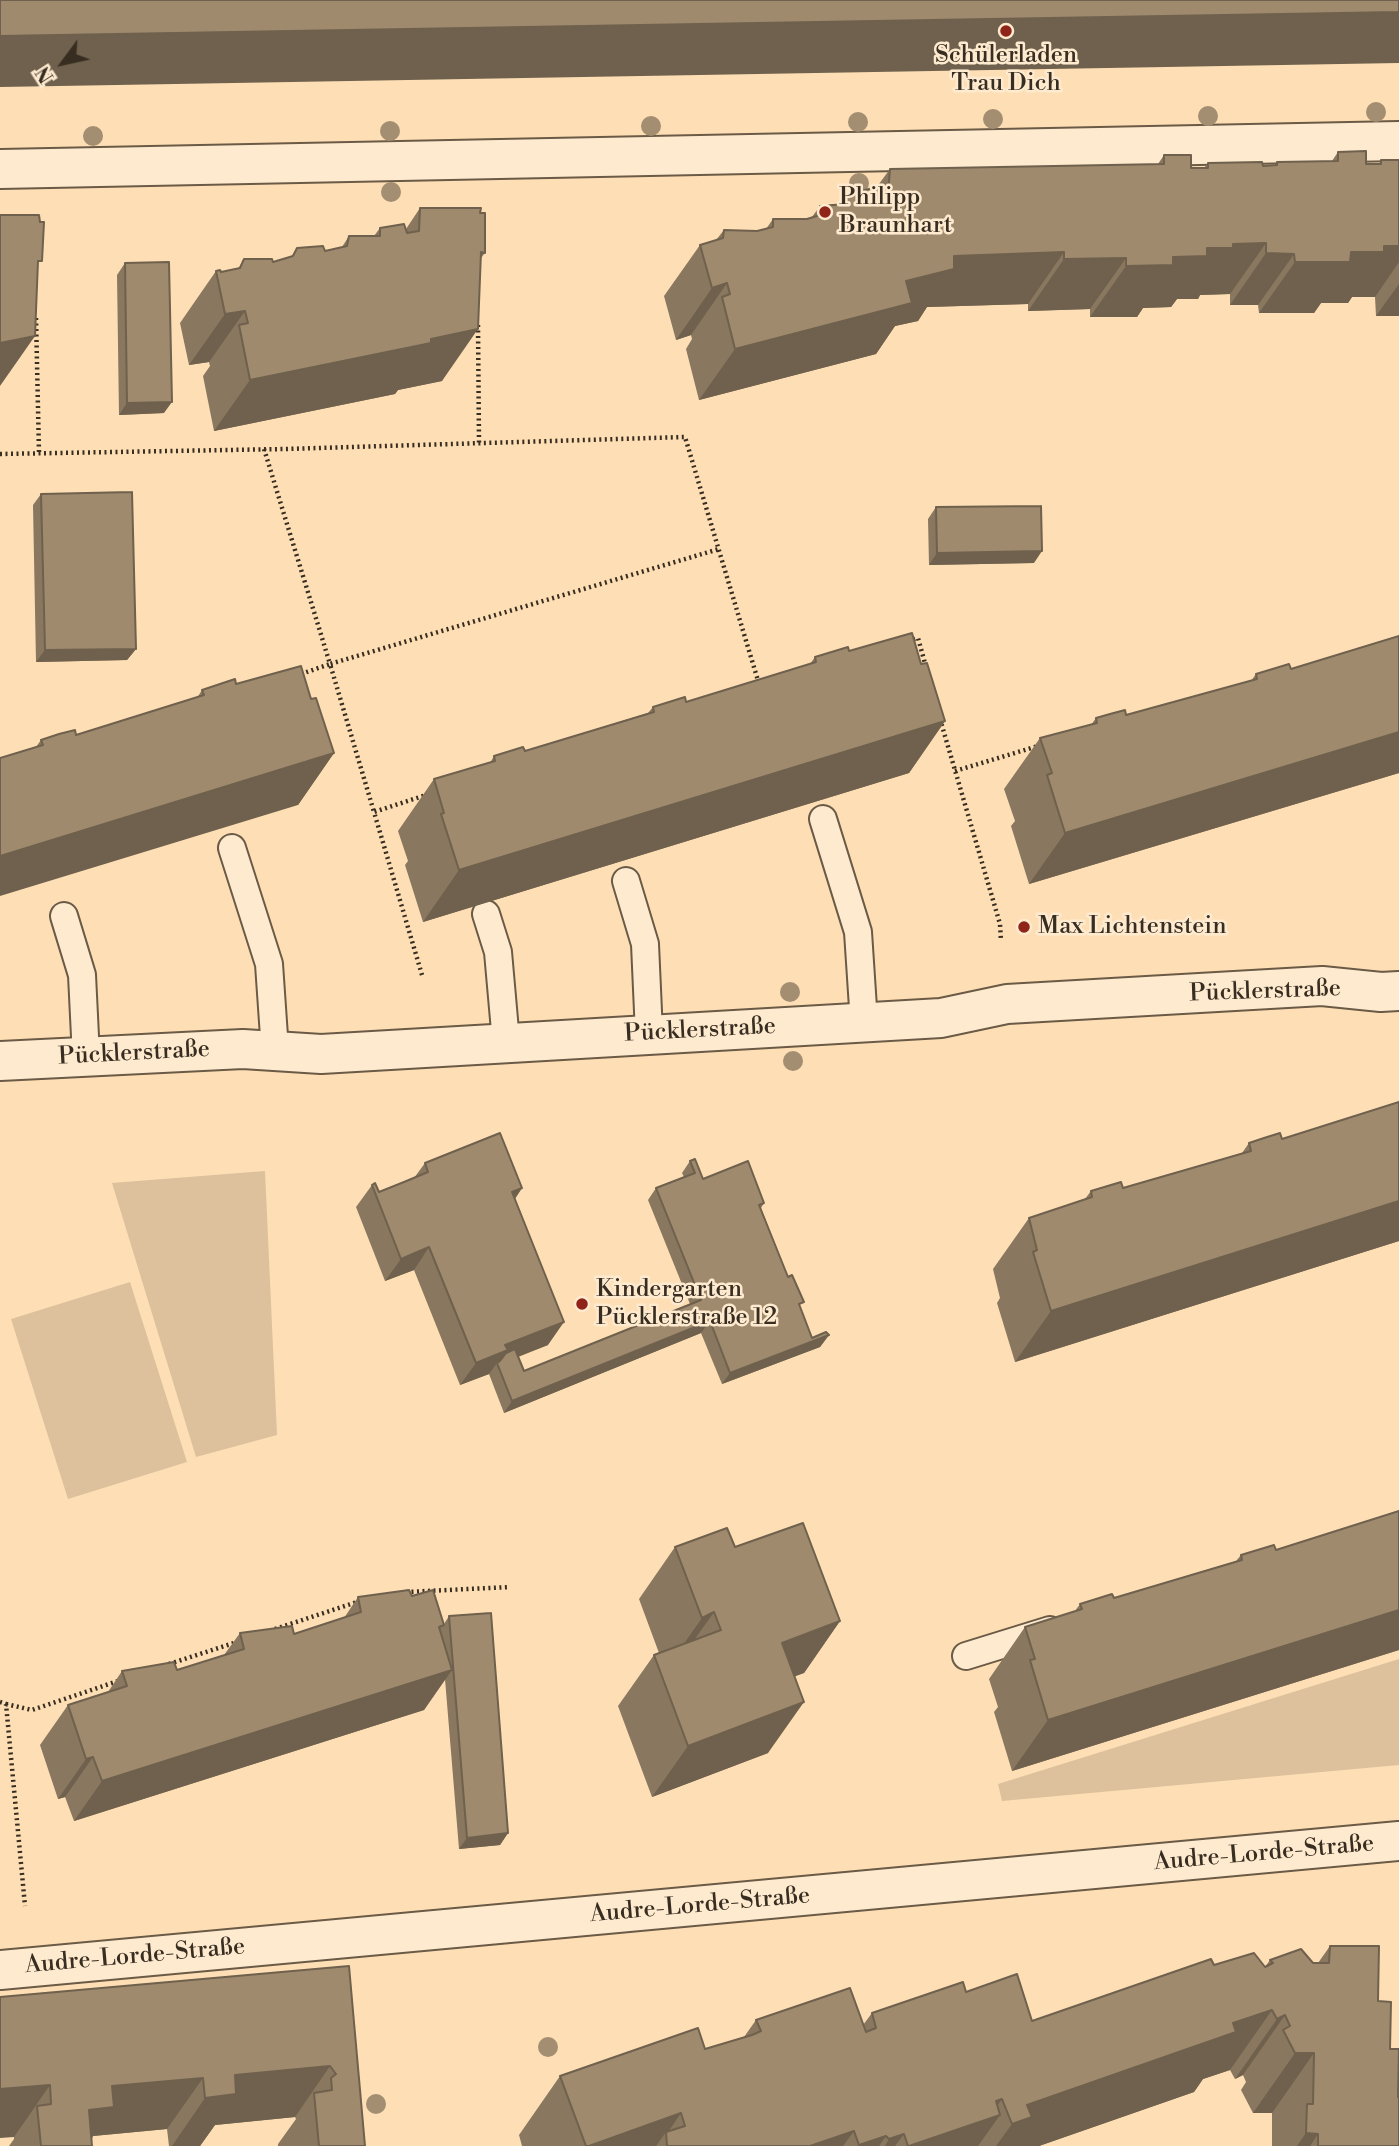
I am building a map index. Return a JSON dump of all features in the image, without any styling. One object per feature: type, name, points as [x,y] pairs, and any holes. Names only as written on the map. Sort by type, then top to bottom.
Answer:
[{"type":"street","points":[[0,169],[1399,141]]},
{"type":"street","name":"Pücklerstraße","points":[[0,1061],[243,1049],[321,1054],[941,1018],[1007,1004],[1322,986],[1381,992],[1399,991]]},
{"type":"street","name":"Audre-Lorde-Straße","points":[[0,1970],[1399,1842]]},
{"type":"lane","points":[[823,819],[858,932],[864,1023]]},
{"type":"lane","points":[[232,848],[268,964],[275,1051]]},
{"type":"lane","points":[[626,881],[645,944],[649,1034]]},
{"type":"lane","points":[[486,914],[498,952],[506,1042]]},
{"type":"lane","points":[[64,916],[82,975],[86,1057]]},
{"type":"lane","points":[[966,1656],[1072,1623]]},
{"type":"path","points":[[35,304],[39,453]]},
{"type":"path","points":[[477,323],[479,443]]},
{"type":"path","points":[[0,454],[685,437],[761,688]]},
{"type":"path","points":[[264,449],[422,975]]},
{"type":"path","points":[[290,677],[719,549]]},
{"type":"path","points":[[904,642],[918,638],[929,678]]},
{"type":"path","points":[[940,718],[1000,924],[1001,941]]},
{"type":"path","points":[[955,771],[1046,744]]},
{"type":"path","points":[[373,812],[438,791]]},
{"type":"path","points":[[395,1593],[510,1587]]},
{"type":"path","points":[[265,1632],[369,1598]]},
{"type":"path","points":[[162,1667],[239,1641]]},
{"type":"path","points":[[25,1906],[3,1703],[32,1710],[123,1679]]},
{"type":"shaded area","points":[[265,1171],[277,1435],[196,1457],[112,1183]]},
{"type":"shaded area","points":[[130,1282],[187,1462],[68,1499],[11,1319]]},
{"type":"shaded area","points":[[1399,1659],[1399,1765],[1002,1801],[998,1784]]},
{"type":"building","points":[[0,0],[1399,0],[1399,12],[0,36]]},
{"type":"building","points":[[1366,151],[1366,164],[1381,164],[1381,160],[1399,160],[1399,246],[1384,246],[1384,252],[1351,252],[1350,262],[1295,262],[1294,254],[1266,253],[1266,243],[1233,244],[1233,248],[1207,248],[1207,256],[1173,257],[1173,265],[1126,266],[1126,258],[1064,259],[1064,252],[954,256],[954,269],[906,281],[912,303],[735,349],[722,297],[730,294],[727,283],[712,288],[700,245],[723,238],[724,230],[757,231],[773,227],[773,219],[807,219],[820,215],[820,206],[846,204],[847,195],[876,187],[879,197],[890,196],[890,169],[1164,164],[1164,155],[1191,155],[1191,168],[1208,168],[1208,163],[1262,162],[1263,166],[1277,165],[1277,162],[1338,161],[1338,152]]},
{"type":"building","points":[[420,208],[481,208],[480,213],[485,213],[485,253],[481,252],[478,329],[431,339],[431,343],[250,380],[239,325],[248,323],[245,311],[225,314],[216,271],[240,268],[244,259],[272,259],[273,262],[293,256],[297,248],[323,246],[325,251],[347,246],[349,236],[380,236],[380,228],[404,224],[407,233],[419,231]]},
{"type":"building","points":[[0,215],[39,215],[40,222],[44,222],[42,261],[38,261],[35,336],[0,343]]},
{"type":"building","points":[[169,262],[172,402],[127,403],[125,263]]},
{"type":"building","points":[[132,492],[136,649],[45,650],[41,494]]},
{"type":"building","points":[[1041,506],[1042,551],[937,553],[936,507]]},
{"type":"building","points":[[912,633],[921,664],[927,663],[945,721],[459,870],[441,814],[444,813],[434,779],[495,761],[494,756],[523,747],[525,751],[654,712],[653,707],[685,697],[686,702],[816,662],[815,657],[848,647],[849,651]]},
{"type":"building","points":[[1399,636],[1399,732],[1065,833],[1047,775],[1052,773],[1040,738],[1097,723],[1096,718],[1110,714],[1125,710],[1126,715],[1257,679],[1256,674],[1289,664],[1291,669]]},
{"type":"building","points":[[301,666],[311,699],[316,698],[334,753],[0,856],[0,758],[43,745],[41,740],[59,734],[75,730],[76,735],[204,695],[202,690],[235,679],[236,684]]},
{"type":"building","points":[[1399,1102],[1399,1201],[1051,1311],[1033,1252],[1037,1250],[1029,1218],[1092,1197],[1091,1191],[1121,1182],[1123,1188],[1251,1151],[1249,1143],[1280,1133],[1282,1139]]},
{"type":"building","points":[[500,1133],[522,1188],[512,1192],[564,1322],[505,1345],[508,1350],[476,1363],[429,1247],[401,1259],[372,1185],[375,1183],[379,1192],[404,1182],[428,1172],[425,1163]]},
{"type":"building","points":[[695,1159],[703,1179],[748,1161],[764,1203],[759,1205],[788,1277],[792,1275],[804,1302],[799,1304],[812,1338],[826,1332],[829,1335],[730,1373],[710,1321],[512,1401],[497,1363],[506,1353],[515,1349],[524,1371],[701,1300],[656,1188],[695,1173],[690,1161]]},
{"type":"building","points":[[1399,1511],[1399,1610],[1048,1720],[1030,1660],[1035,1659],[1025,1627],[1082,1609],[1080,1604],[1112,1594],[1114,1598],[1242,1560],[1241,1555],[1274,1545],[1276,1550]]},
{"type":"building","points":[[803,1523],[840,1621],[782,1643],[804,1702],[688,1746],[654,1655],[721,1630],[714,1612],[702,1618],[675,1547],[727,1528],[735,1547]]},
{"type":"building","points":[[409,1590],[412,1596],[433,1590],[444,1625],[439,1627],[452,1670],[102,1781],[93,1757],[86,1759],[68,1705],[127,1686],[122,1671],[174,1662],[177,1670],[244,1649],[240,1633],[292,1626],[294,1634],[361,1612],[358,1597]]},
{"type":"building","points":[[491,1613],[508,1833],[467,1838],[449,1616]]},
{"type":"building","points":[[1330,1946],[1379,1946],[1378,2001],[1391,2002],[1390,2049],[1399,2049],[1399,2146],[1318,2146],[1318,2134],[1306,2133],[1307,2104],[1313,2104],[1314,2053],[1295,2053],[1283,2030],[1290,2026],[1285,2015],[1277,2019],[1272,2010],[1233,2023],[1236,2032],[1027,2105],[1032,2117],[1012,2124],[1002,2099],[996,2101],[1000,2115],[909,2146],[904,2134],[889,2139],[886,2136],[859,2145],[854,2131],[810,2146],[667,2146],[666,2132],[685,2126],[681,2113],[586,2146],[560,2076],[698,2028],[705,2049],[752,2035],[761,2031],[756,2020],[850,1988],[866,2032],[876,2028],[872,2013],[963,1982],[966,1992],[1017,1974],[1032,2021],[1211,1959],[1214,1965],[1254,1953],[1265,1967],[1273,1963],[1270,1960],[1301,1949],[1313,1963],[1329,1963]]},
{"type":"building","points":[[349,1966],[365,2146],[319,2146],[314,2093],[332,2090],[331,2078],[336,2074],[330,2066],[235,2075],[236,2094],[205,2098],[203,2078],[112,2086],[114,2107],[89,2110],[92,2146],[41,2146],[37,2106],[51,2104],[50,2085],[0,2089],[0,1997]]},
{"type":"place","name":"Schülerladen Trau Dich","points":[[1006,31]]},
{"type":"place","name":"Philipp Braunhart","points":[[825,212]]},
{"type":"place","name":"Max Lichtenstein","points":[[1024,927]]},
{"type":"place","name":"Kindergarten Pücklerstraße 12","points":[[582,1304]]}]
